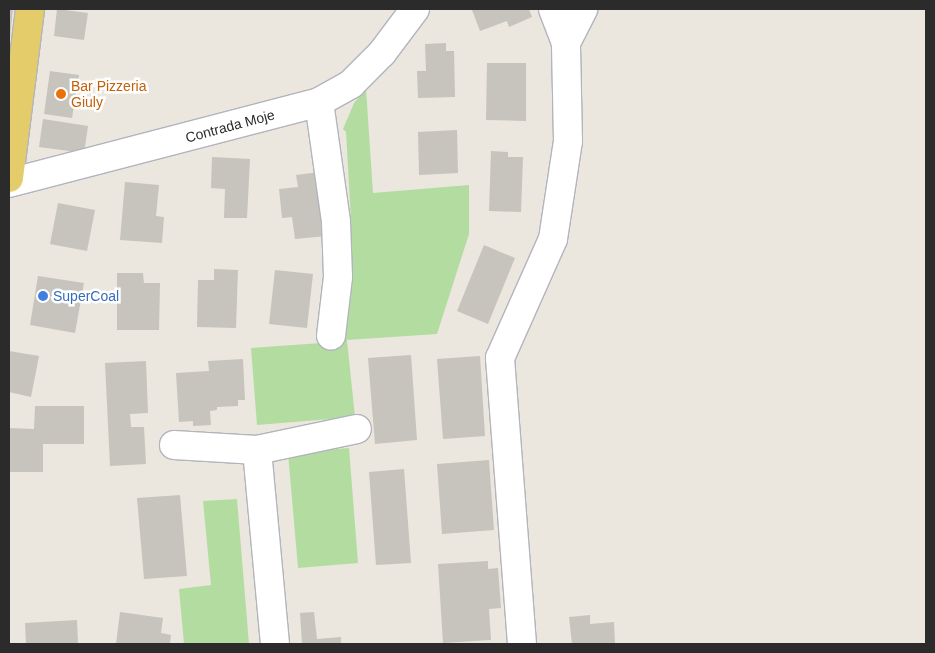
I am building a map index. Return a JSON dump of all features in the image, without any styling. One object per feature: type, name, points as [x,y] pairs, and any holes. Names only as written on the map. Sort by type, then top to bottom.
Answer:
[{"type":"main road","points":[[9,178],[30,9]]},
{"type":"street","name":"Contrada Moje","points":[[9,183],[319,102],[351,84],[382,53],[415,9]]},
{"type":"street","points":[[522,644],[500,358],[553,238],[568,140],[566,43],[553,9]]},
{"type":"street","points":[[566,43],[583,9]]},
{"type":"street","points":[[319,102],[336,222],[338,277],[331,336]]},
{"type":"street","points":[[174,445],[257,450],[357,429]]},
{"type":"street","points":[[257,450],[275,644]]},
{"type":"green space","points":[[366,89],[373,193],[469,185],[469,234],[437,334],[347,340],[355,417],[257,425],[251,348],[336,342],[348,280],[351,220],[346,132],[343,129],[354,103]]},
{"type":"green space","points":[[349,448],[358,563],[298,568],[288,453]]},
{"type":"green space","points":[[237,499],[249,644],[184,644],[179,589],[211,585],[203,501]]},
{"type":"building","points":[[9,9],[13,9],[10,38],[9,38]]},
{"type":"building","points":[[57,9],[88,13],[84,40],[54,36]]},
{"type":"building","points":[[529,9],[532,17],[509,27],[507,21],[480,31],[472,10]]},
{"type":"building","points":[[446,43],[446,51],[454,51],[455,97],[418,98],[417,71],[426,71],[425,44]]},
{"type":"building","points":[[487,63],[526,63],[526,121],[486,120]]},
{"type":"building","name":"Bar Pizzeria Giuly","points":[[50,71],[79,75],[72,118],[44,114]]},
{"type":"building","points":[[43,119],[88,126],[84,153],[39,147]]},
{"type":"building","points":[[457,130],[458,173],[419,175],[418,132]]},
{"type":"building","points":[[491,151],[508,152],[508,157],[523,157],[521,212],[489,211]]},
{"type":"building","points":[[212,157],[250,159],[247,218],[224,218],[225,189],[211,188]]},
{"type":"building","points":[[320,172],[327,236],[295,239],[292,217],[282,218],[279,189],[298,187],[296,175]]},
{"type":"building","points":[[125,182],[159,185],[156,216],[164,217],[162,243],[120,240]]},
{"type":"building","points":[[58,203],[95,210],[87,251],[50,244]]},
{"type":"building","points":[[484,245],[515,258],[488,324],[457,311]]},
{"type":"building","points":[[214,269],[238,270],[236,328],[197,327],[198,280],[214,280]]},
{"type":"building","points":[[275,270],[313,274],[307,328],[269,324]]},
{"type":"building","points":[[117,273],[143,273],[144,283],[160,283],[159,330],[117,330]]},
{"type":"building","points":[[38,276],[84,283],[75,333],[30,325]]},
{"type":"building","points":[[9,351],[39,356],[31,397],[9,392]]},
{"type":"building","points":[[411,355],[417,440],[375,444],[368,358]]},
{"type":"building","points":[[480,356],[485,436],[443,439],[437,359]]},
{"type":"building","points":[[243,359],[245,400],[238,400],[238,406],[217,407],[217,410],[210,411],[211,425],[193,426],[193,421],[179,422],[176,373],[209,371],[208,361]]},
{"type":"building","points":[[146,361],[148,413],[130,414],[131,427],[144,427],[146,464],[110,466],[105,363]]},
{"type":"building","points":[[35,406],[84,406],[84,444],[43,444],[43,472],[9,472],[9,428],[34,429]]},
{"type":"building","points":[[489,460],[494,530],[442,534],[437,464]]},
{"type":"building","points":[[404,469],[411,563],[376,565],[369,472]]},
{"type":"building","points":[[180,495],[187,576],[144,579],[137,498]]},
{"type":"building","points":[[488,561],[488,569],[498,568],[501,608],[489,609],[491,640],[443,643],[438,564]]},
{"type":"building","points":[[120,612],[163,618],[161,633],[171,635],[170,644],[116,644]]},
{"type":"building","points":[[314,612],[317,639],[341,637],[341,644],[302,644],[300,613]]},
{"type":"building","points":[[590,615],[590,624],[614,622],[615,644],[572,644],[569,617]]},
{"type":"building","points":[[77,620],[78,644],[26,644],[25,623]]},
{"type":"place","name":"Bar Pizzeria Giuly","points":[[61,94]]},
{"type":"place","name":"SuperCoal","points":[[43,296]]}]
